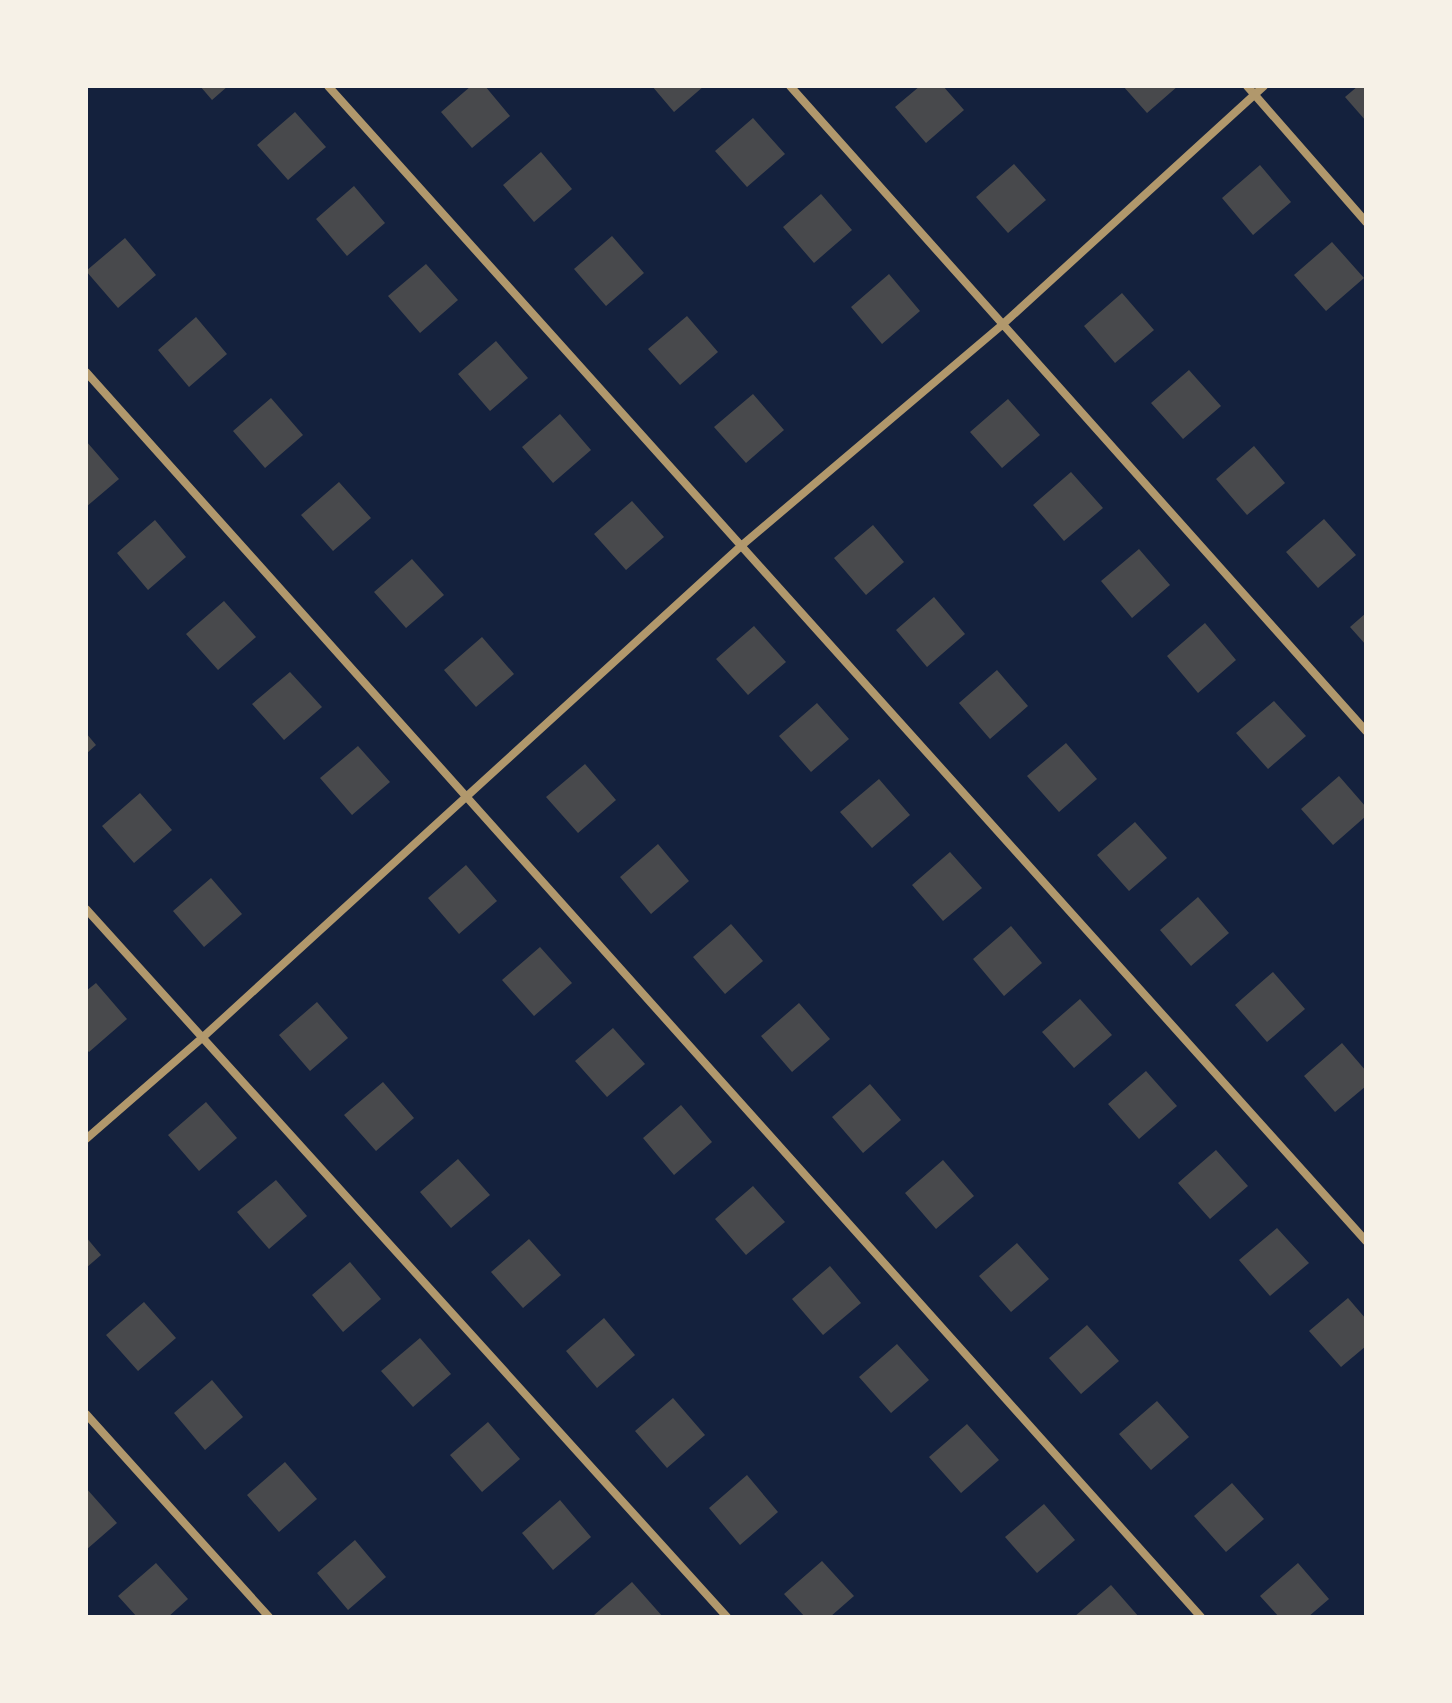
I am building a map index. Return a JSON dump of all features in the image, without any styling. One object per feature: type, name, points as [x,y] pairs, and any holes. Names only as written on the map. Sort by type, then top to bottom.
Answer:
[{"type":"street","points":[[328,86],[1366,1241]]},
{"type":"street","points":[[790,86],[1366,731]]},
{"type":"street","points":[[1247,86],[1366,222]]},
{"type":"street","points":[[86,1139],[202,1038],[741,546],[1002,325],[1264,86]]},
{"type":"street","points":[[86,372],[1201,1617]]},
{"type":"street","points":[[86,909],[727,1617]]},
{"type":"street","points":[[86,1414],[269,1617]]},
{"type":"building","points":[[200,86],[228,86],[212,100]]},
{"type":"building","points":[[471,86],[485,86],[510,116],[472,148],[441,112]]},
{"type":"building","points":[[652,86],[704,86],[674,112]]},
{"type":"building","points":[[920,86],[943,86],[964,110],[926,143],[895,107]]},
{"type":"building","points":[[1123,86],[1178,86],[1147,113]]},
{"type":"building","points":[[1358,86],[1366,86],[1366,121],[1345,97]]},
{"type":"building","points":[[295,112],[326,147],[288,180],[257,145]]},
{"type":"building","points":[[753,118],[785,154],[747,187],[715,151]]},
{"type":"building","points":[[541,152],[572,189],[534,222],[503,185]]},
{"type":"building","points":[[1014,164],[1046,200],[1008,233],[976,197]]},
{"type":"building","points":[[1260,165],[1291,202],[1253,235],[1222,198]]},
{"type":"building","points":[[354,186],[385,223],[347,256],[316,219]]},
{"type":"building","points":[[821,194],[852,230],[814,263],[783,227]]},
{"type":"building","points":[[612,236],[644,273],[606,306],[574,269]]},
{"type":"building","points":[[125,238],[156,275],[118,308],[86,271]]},
{"type":"building","points":[[1332,242],[1364,278],[1326,311],[1294,275]]},
{"type":"building","points":[[426,264],[458,300],[420,333],[388,296]]},
{"type":"building","points":[[889,274],[920,311],[882,344],[851,307]]},
{"type":"building","points":[[1122,293],[1154,330],[1115,363],[1084,326]]},
{"type":"building","points":[[687,316],[718,352],[680,385],[648,349]]},
{"type":"building","points":[[196,317],[227,354],[189,387],[158,350]]},
{"type":"building","points":[[496,341],[528,378],[490,411],[458,374]]},
{"type":"building","points":[[1189,370],[1221,406],[1183,439],[1151,403]]},
{"type":"building","points":[[753,394],[784,430],[746,463],[714,427]]},
{"type":"building","points":[[271,398],[303,435],[265,468],[233,431]]},
{"type":"building","points":[[1008,399],[1040,435],[1002,468],[970,432]]},
{"type":"building","points":[[560,414],[591,450],[553,483],[522,447]]},
{"type":"building","points":[[86,441],[119,479],[86,507]]},
{"type":"building","points":[[1254,446],[1285,483],[1247,515],[1216,479]]},
{"type":"building","points":[[1071,472],[1103,508],[1064,541],[1033,505]]},
{"type":"building","points":[[339,482],[371,518],[333,551],[301,515]]},
{"type":"building","points":[[632,501],[664,537],[626,570],[594,534]]},
{"type":"building","points":[[1324,519],[1356,555],[1318,588],[1286,552]]},
{"type":"building","points":[[155,520],[186,557],[148,590],[117,553]]},
{"type":"building","points":[[873,525],[904,562],[866,595],[834,558]]},
{"type":"building","points":[[1139,549],[1170,585],[1132,618],[1101,581]]},
{"type":"building","points":[[412,559],[444,595],[406,628],[374,592]]},
{"type":"building","points":[[934,597],[965,634],[927,667],[896,630]]},
{"type":"building","points":[[224,601],[256,637],[218,670],[186,634]]},
{"type":"building","points":[[1366,613],[1366,645],[1350,627]]},
{"type":"building","points":[[1205,623],[1236,660],[1198,693],[1167,656]]},
{"type":"building","points":[[754,626],[786,662],[748,695],[716,659]]},
{"type":"building","points":[[482,637],[514,674],[476,707],[444,670]]},
{"type":"building","points":[[997,670],[1028,706],[990,739],[959,703]]},
{"type":"building","points":[[290,672],[322,707],[284,740],[252,704]]},
{"type":"building","points":[[1274,701],[1306,736],[1268,769],[1236,733]]},
{"type":"building","points":[[817,703],[849,739],[811,772],[779,736]]},
{"type":"building","points":[[86,733],[96,745],[86,754]]},
{"type":"building","points":[[1066,743],[1097,779],[1059,812],[1027,776]]},
{"type":"building","points":[[358,746],[390,782],[352,815],[320,778]]},
{"type":"building","points":[[585,764],[616,800],[578,833],[546,797]]},
{"type":"building","points":[[1339,776],[1366,807],[1366,816],[1333,845],[1301,809]]},
{"type":"building","points":[[879,779],[910,815],[872,848],[840,812]]},
{"type":"building","points":[[140,793],[172,830],[134,863],[102,826]]},
{"type":"building","points":[[1135,822],[1167,858],[1129,891],[1097,855]]},
{"type":"building","points":[[658,844],[689,881],[651,914],[620,877]]},
{"type":"building","points":[[950,852],[982,888],[943,921],[912,885]]},
{"type":"building","points":[[466,865],[497,901],[459,934],[428,898]]},
{"type":"building","points":[[211,878],[242,914],[204,947],[173,911]]},
{"type":"building","points":[[1198,897],[1229,933],[1191,966],[1160,930]]},
{"type":"building","points":[[731,924],[763,961],[725,994],[693,957]]},
{"type":"building","points":[[1011,926],[1042,963],[1004,996],[973,959]]},
{"type":"building","points":[[540,947],[572,983],[534,1016],[502,980]]},
{"type":"building","points":[[1273,972],[1305,1009],[1267,1042],[1235,1005]]},
{"type":"building","points":[[96,983],[127,1019],[89,1052],[86,1049],[86,991]]},
{"type":"building","points":[[1080,999],[1112,1035],[1074,1068],[1042,1032]]},
{"type":"building","points":[[317,1002],[348,1038],[310,1071],[279,1035]]},
{"type":"building","points":[[799,1003],[830,1039],[792,1072],[761,1036]]},
{"type":"building","points":[[613,1028],[645,1064],[607,1097],[575,1061]]},
{"type":"building","points":[[1342,1043],[1366,1071],[1366,1086],[1335,1112],[1304,1076]]},
{"type":"building","points":[[1146,1071],[1177,1106],[1139,1139],[1108,1104]]},
{"type":"building","points":[[383,1082],[414,1118],[376,1151],[344,1115]]},
{"type":"building","points":[[870,1084],[901,1120],[863,1153],[832,1117]]},
{"type":"building","points":[[206,1102],[237,1138],[199,1171],[168,1135]]},
{"type":"building","points":[[681,1105],[712,1142],[674,1175],[643,1138]]},
{"type":"building","points":[[1216,1150],[1248,1186],[1210,1219],[1178,1183]]},
{"type":"building","points":[[458,1159],[490,1195],[451,1228],[420,1192]]},
{"type":"building","points":[[943,1160],[974,1196],[936,1229],[905,1193]]},
{"type":"building","points":[[276,1180],[307,1216],[269,1249],[237,1212]]},
{"type":"building","points":[[753,1186],[785,1222],[746,1255],[715,1219]]},
{"type":"building","points":[[1277,1228],[1309,1263],[1270,1296],[1239,1260]]},
{"type":"building","points":[[86,1237],[101,1255],[86,1268]]},
{"type":"building","points":[[529,1239],[561,1275],[523,1308],[491,1272]]},
{"type":"building","points":[[1017,1243],[1049,1279],[1011,1312],[979,1276]]},
{"type":"building","points":[[350,1262],[381,1299],[343,1332],[312,1295]]},
{"type":"building","points":[[830,1266],[861,1303],[823,1335],[792,1299]]},
{"type":"building","points":[[1348,1298],[1366,1319],[1366,1346],[1341,1367],[1309,1331]]},
{"type":"building","points":[[144,1302],[176,1338],[138,1371],[106,1335]]},
{"type":"building","points":[[604,1318],[635,1355],[597,1388],[566,1351]]},
{"type":"building","points":[[1087,1325],[1119,1361],[1081,1394],[1049,1358]]},
{"type":"building","points":[[420,1338],[451,1374],[413,1407],[381,1371]]},
{"type":"building","points":[[897,1344],[929,1380],[891,1413],[859,1377]]},
{"type":"building","points":[[212,1380],[243,1417],[205,1450],[174,1413]]},
{"type":"building","points":[[673,1398],[705,1435],[667,1468],[635,1431]]},
{"type":"building","points":[[1157,1401],[1189,1437],[1151,1470],[1119,1434]]},
{"type":"building","points":[[488,1422],[520,1459],[482,1492],[450,1455]]},
{"type":"building","points":[[967,1424],[999,1460],[961,1493],[929,1457]]},
{"type":"building","points":[[285,1462],[317,1499],[279,1532],[247,1495]]},
{"type":"building","points":[[747,1475],[778,1512],[740,1545],[709,1508]]},
{"type":"building","points":[[1232,1483],[1264,1519],[1226,1552],[1194,1516]]},
{"type":"building","points":[[86,1488],[117,1523],[86,1550]]},
{"type":"building","points":[[560,1500],[591,1537],[553,1570],[522,1533]]},
{"type":"building","points":[[1044,1504],[1075,1540],[1037,1573],[1005,1537]]},
{"type":"building","points":[[355,1540],[386,1577],[348,1610],[317,1573]]},
{"type":"building","points":[[822,1561],[854,1596],[830,1617],[805,1617],[784,1594]]},
{"type":"building","points":[[156,1563],[188,1599],[168,1617],[137,1617],[118,1596]]},
{"type":"building","points":[[1298,1563],[1329,1599],[1308,1617],[1279,1617],[1260,1596]]},
{"type":"building","points":[[632,1582],[663,1617],[594,1615]]},
{"type":"building","points":[[1111,1585],[1139,1617],[1074,1617]]}]
